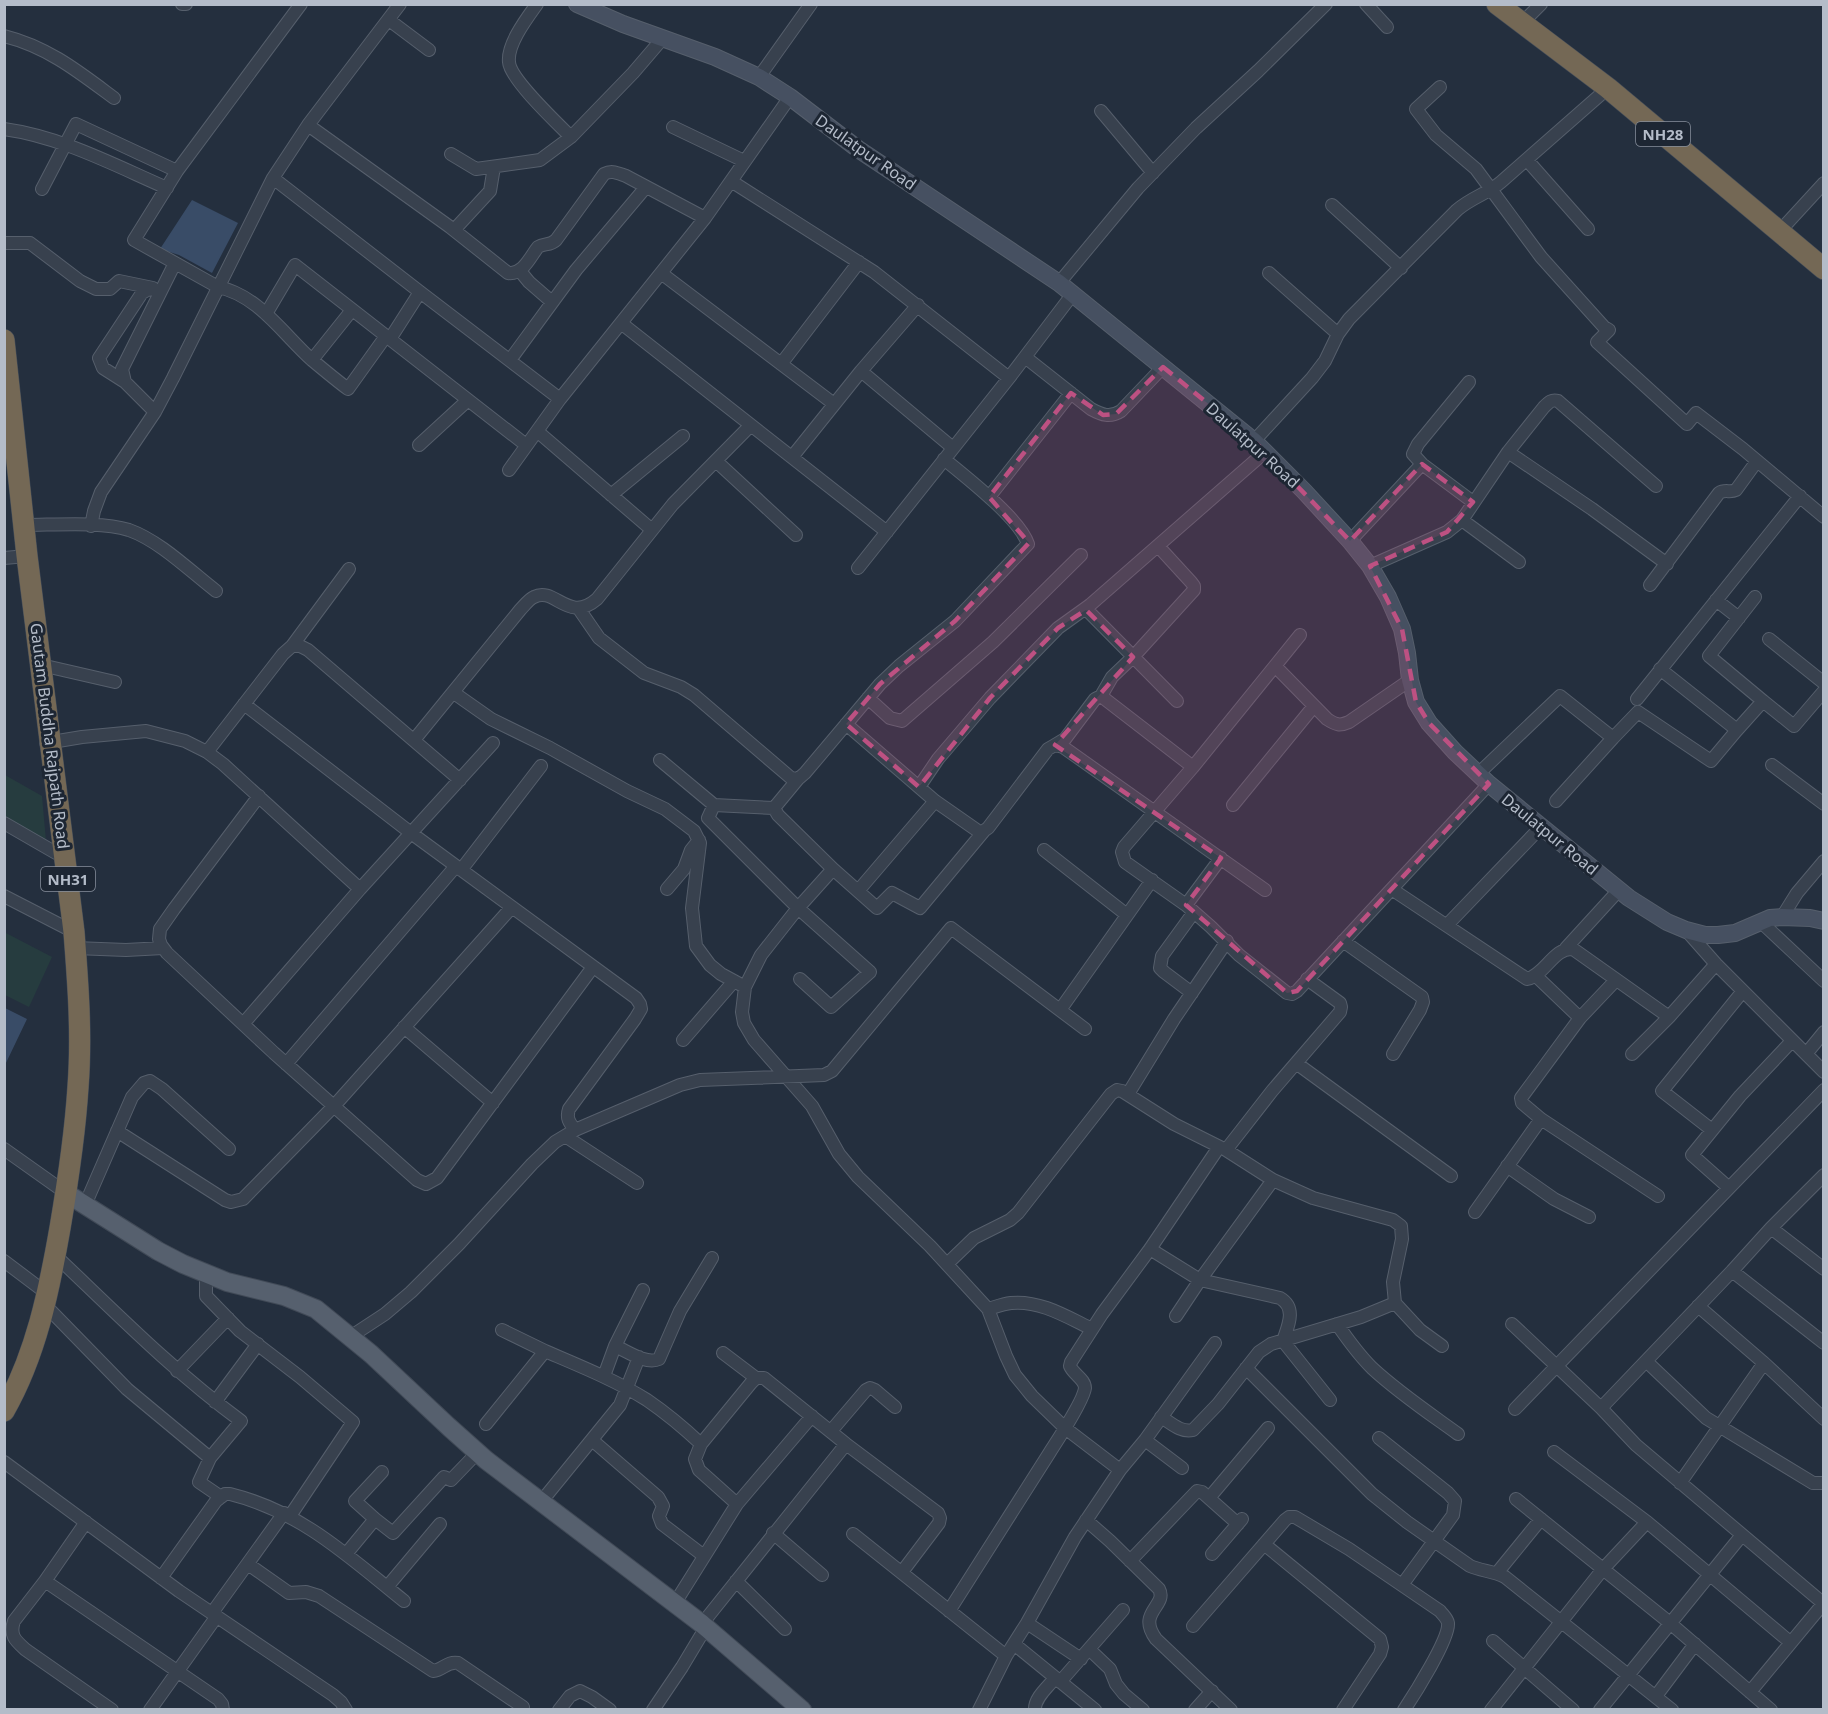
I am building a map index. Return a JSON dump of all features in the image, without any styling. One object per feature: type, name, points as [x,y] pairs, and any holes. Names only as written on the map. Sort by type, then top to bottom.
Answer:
[{"type":"highway","name":"NH28","points":[[1497,4],[1608,88],[1824,269]]},
{"type":"highway","name":"Gautam Buddha Rajpath Road","points":[[4,1411],[19,1383],[32,1349],[55,1255],[62,1190],[72,1158],[78,1086],[78,995],[46,743],[41,665],[17,556],[24,525],[8,419],[5,345]]},
{"type":"highway","name":"NH31","points":[[8,419],[17,556],[46,743],[56,853],[70,935]]},
{"type":"highway","name":"NH31","points":[[4,1394],[43,1297],[62,1190]]},
{"type":"main road","points":[[62,1190],[158,1251],[206,1275],[302,1302],[316,1309],[350,1336],[478,1452],[704,1626],[802,1710]]},
{"type":"street","points":[[301,4],[177,171],[134,240],[218,287],[233,290],[266,314],[312,360],[348,389],[420,292]]},
{"type":"street","points":[[91,526],[93,511],[101,492],[155,412],[273,178],[308,125],[400,4]]},
{"type":"street","points":[[537,4],[517,37],[509,62],[512,72],[526,89],[571,137]]},
{"type":"street","name":"Daulatpur Road","points":[[577,4],[622,24],[716,57],[759,77],[790,97],[858,149],[1059,283],[1260,447],[1350,541],[1370,566],[1388,597],[1402,629],[1416,702],[1429,723],[1484,779],[1619,890],[1667,922],[1705,935],[1735,933],[1770,918],[1810,918],[1824,921]]},
{"type":"street","points":[[759,77],[811,4]]},
{"type":"street","points":[[1059,283],[1100,232],[1196,128],[1326,4]]},
{"type":"street","points":[[1366,4],[1387,27]]},
{"type":"street","points":[[1522,23],[1541,4]]},
{"type":"street","points":[[388,20],[429,50]]},
{"type":"street","points":[[4,36],[16,39],[68,63],[114,98]]},
{"type":"street","points":[[451,154],[476,169],[540,160],[571,137],[620,87],[663,38]]},
{"type":"street","points":[[1440,87],[1416,109],[1436,135],[1476,169],[1541,257],[1581,303],[1609,330],[1598,342],[1687,424],[1696,413],[1824,517]]},
{"type":"street","points":[[919,787],[938,759],[990,698],[1058,628],[1086,609],[1158,546],[1260,447],[1325,361],[1338,334],[1349,319],[1468,200],[1492,189],[1608,88]]},
{"type":"street","points":[[509,470],[560,399],[705,218],[790,97]]},
{"type":"street","points":[[1101,111],[1153,173]]},
{"type":"street","points":[[42,189],[76,124],[177,171]]},
{"type":"street","points":[[308,125],[454,230],[508,273],[515,274],[520,271],[540,245],[551,244],[556,240],[604,174],[609,172],[614,171],[705,218]]},
{"type":"street","points":[[673,127],[744,161]]},
{"type":"street","points":[[4,129],[28,132],[66,144],[167,188]]},
{"type":"street","points":[[1527,160],[1588,230]]},
{"type":"street","points":[[454,230],[490,191],[494,167]]},
{"type":"street","points":[[273,178],[560,399]]},
{"type":"street","points":[[731,181],[859,262],[918,305],[1009,378]]},
{"type":"street","points":[[1779,232],[1824,183]]},
{"type":"street","points":[[510,360],[598,243],[646,187]]},
{"type":"street","points":[[1332,205],[1401,268]]},
{"type":"street","points":[[4,243],[30,243],[80,281],[96,289],[110,290],[119,280],[157,290]]},
{"type":"street","points":[[781,364],[859,262]]},
{"type":"street","points":[[125,382],[122,369],[157,290],[175,263]]},
{"type":"street","points":[[266,314],[295,265],[526,445]]},
{"type":"street","points":[[520,271],[552,302]]},
{"type":"street","points":[[661,273],[834,404]]},
{"type":"street","points":[[1269,273],[1338,334]]},
{"type":"street","points":[[155,412],[125,382],[103,368],[99,358],[142,293],[147,290],[157,290]]},
{"type":"street","points":[[858,568],[1072,295]]},
{"type":"street","points":[[792,457],[918,305]]},
{"type":"street","points":[[312,360],[352,310]]},
{"type":"street","points":[[621,323],[887,532]]},
{"type":"street","points":[[1025,357],[1102,415],[1116,414],[1163,367]]},
{"type":"street","points":[[861,371],[953,448]]},
{"type":"street","points":[[1469,382],[1413,451],[1422,464],[1473,502]]},
{"type":"street","points":[[989,497],[1071,393]]},
{"type":"street","points":[[419,445],[468,400]]},
{"type":"street","points":[[1370,566],[1447,532],[1462,520],[1508,452],[1544,407],[1554,400],[1558,401],[1656,486]]},
{"type":"street","points":[[579,609],[588,607],[597,599],[673,504],[751,425]]},
{"type":"street","points":[[537,431],[652,530]]},
{"type":"street","points":[[611,495],[683,435]]},
{"type":"street","points":[[1508,452],[1667,564]]},
{"type":"street","points":[[774,808],[868,698],[899,666],[955,621],[1028,544],[1022,531],[989,497],[944,459]]},
{"type":"street","points":[[716,461],[796,535]]},
{"type":"street","points":[[1650,585],[1719,494],[1722,491],[1736,489],[1757,461]]},
{"type":"street","points":[[1350,541],[1422,464]]},
{"type":"street","points":[[1637,699],[1800,496]]},
{"type":"street","points":[[1462,520],[1519,562]]},
{"type":"street","points":[[24,525],[111,526],[130,531],[150,541],[216,591]]},
{"type":"street","points":[[774,808],[778,815],[833,869],[877,908],[892,893],[920,908],[988,828],[1048,749],[1065,739],[1095,699],[1101,696],[1113,677],[1194,590],[1191,582],[1158,546]]},
{"type":"street","points":[[868,698],[890,718],[902,721],[993,642],[1081,555]]},
{"type":"street","points":[[207,752],[292,646],[349,569]]},
{"type":"street","points":[[414,740],[534,597],[541,595],[549,596],[579,609],[598,638],[645,673],[681,687],[694,695],[791,778],[798,779]]},
{"type":"street","points":[[1755,597],[1709,656],[1794,726],[1824,691]]},
{"type":"street","points":[[1716,600],[1739,618]]},
{"type":"street","points":[[1086,609],[1177,701]]},
{"type":"street","points":[[1300,635],[1122,852],[1125,862],[1190,908],[1239,955],[1287,993],[1292,994],[1297,991],[1393,890],[1484,779],[1560,696],[1613,738]]},
{"type":"street","points":[[1769,639],[1824,684]]},
{"type":"street","points":[[292,646],[300,646],[308,650],[460,780]]},
{"type":"street","points":[[41,665],[115,682]]},
{"type":"street","points":[[1275,666],[1335,725],[1349,722],[1410,680]]},
{"type":"street","points":[[1660,669],[1737,730]]},
{"type":"street","points":[[454,693],[491,719],[627,791],[665,808],[694,831],[699,840],[692,908],[696,946],[710,965],[739,984]]},
{"type":"street","points":[[1101,696],[1193,767]]},
{"type":"street","points":[[1556,801],[1638,712],[1711,761],[1763,701]]},
{"type":"street","points":[[244,704],[411,833],[636,998],[641,1009],[569,1109],[567,1116],[570,1132],[637,1183]]},
{"type":"street","points":[[1233,805],[1314,706]]},
{"type":"street","points":[[846,724],[935,801],[978,831],[984,831]]},
{"type":"street","points":[[46,743],[146,731],[185,741],[207,752],[259,796],[360,889]]},
{"type":"street","points":[[243,1024],[360,889],[494,743]]},
{"type":"street","points":[[1056,745],[1063,747],[1265,890]]},
{"type":"street","points":[[660,760],[714,805],[774,808]]},
{"type":"street","points":[[1772,765],[1824,804]]},
{"type":"street","points":[[286,1064],[459,868],[541,766]]},
{"type":"street","points":[[259,796],[160,929],[159,939],[163,948],[243,1024],[417,1180],[426,1184],[437,1178],[592,967]]},
{"type":"street","points":[[858,891],[935,801]]},
{"type":"street","points":[[714,805],[708,818],[798,908],[870,972],[831,1006],[800,979]]},
{"type":"street","points":[[4,823],[56,853]]},
{"type":"street","points":[[1447,925],[1541,827]]},
{"type":"street","points":[[667,889],[684,869],[691,850],[699,840]]},
{"type":"street","points":[[1044,850],[1127,915]]},
{"type":"street","points":[[1192,993],[1164,972],[1160,968],[1160,963],[1221,858]]},
{"type":"street","points":[[1782,917],[1797,893],[1824,861]]},
{"type":"street","points":[[683,1041],[739,984],[798,908],[833,869]]},
{"type":"street","points":[[1060,1010],[1152,880]]},
{"type":"street","points":[[1393,890],[1527,980],[1536,976],[1566,948],[1619,890]]},
{"type":"street","points":[[4,896],[70,935],[126,950],[163,948]]},
{"type":"street","points":[[117,1131],[215,1195],[236,1202],[250,1193],[334,1106],[512,907]]},
{"type":"street","points":[[1761,922],[1824,981]]},
{"type":"street","points":[[350,1336],[384,1314],[411,1292],[459,1244],[532,1164],[555,1142],[570,1132],[680,1085],[700,1080],[824,1075],[832,1071],[951,928],[1085,1029]]},
{"type":"street","points":[[1686,930],[1716,964],[1824,1072]]},
{"type":"street","points":[[1128,1094],[1227,941]]},
{"type":"street","points":[[1343,941],[1422,997],[1420,1010],[1393,1054]]},
{"type":"street","points":[[1566,948],[1573,949],[1669,1017]]},
{"type":"street","points":[[1632,1054],[1669,1017],[1716,964]]},
{"type":"street","points":[[1536,976],[1580,1018]]},
{"type":"street","points":[[950,1611],[1065,1428],[1085,1389],[1084,1383],[1070,1366],[1092,1329],[1223,1148],[1340,1012],[1340,1003],[1336,999],[1307,979]]},
{"type":"street","points":[[1616,980],[1580,1018],[1521,1098],[1522,1103],[1541,1119],[1658,1196]]},
{"type":"street","points":[[739,984],[744,1023],[754,1040],[812,1106],[839,1154],[858,1177],[947,1264],[988,1310],[1016,1375],[1049,1414],[1120,1470]]},
{"type":"street","points":[[1712,1130],[1662,1091],[1743,991]]},
{"type":"street","points":[[404,1027],[493,1102]]},
{"type":"street","points":[[1806,1054],[1824,1032]]},
{"type":"street","points":[[1728,1187],[1692,1155],[1740,1096],[1792,1041]]},
{"type":"street","points":[[1296,1063],[1451,1176]]},
{"type":"street","points":[[85,1205],[132,1097],[144,1083],[150,1082],[162,1089],[229,1149]]},
{"type":"street","points":[[947,1264],[974,1238],[1010,1220],[1018,1213],[1117,1090],[1128,1094],[1146,1108],[1174,1124],[1223,1148],[1273,1180],[1312,1198],[1393,1220],[1401,1226],[1402,1239],[1393,1282],[1395,1303],[1420,1330],[1442,1346]]},
{"type":"street","points":[[1515,1409],[1824,1090]]},
{"type":"street","points":[[1475,1212],[1541,1119]]},
{"type":"street","points":[[4,1149],[62,1190]]},
{"type":"street","points":[[1507,1166],[1554,1199],[1589,1217]]},
{"type":"street","points":[[1601,1408],[1824,1175]]},
{"type":"street","points":[[1176,1316],[1273,1180]]},
{"type":"street","points":[[1771,1228],[1824,1269]]},
{"type":"street","points":[[1150,1248],[1200,1280],[1287,1302],[1290,1308],[1290,1319],[1283,1341]]},
{"type":"street","points":[[55,1255],[177,1371],[242,1421],[210,1458],[199,1482],[221,1497]]},
{"type":"street","points":[[615,1346],[654,1362],[659,1359],[680,1311],[712,1258]]},
{"type":"street","points":[[4,1261],[43,1297],[127,1389],[210,1458]]},
{"type":"street","points":[[1732,1271],[1824,1343]]},
{"type":"street","points":[[150,1710],[248,1564],[287,1515],[353,1422],[300,1377],[240,1331],[206,1296],[206,1275]]},
{"type":"street","points":[[604,1376],[615,1346],[643,1290]]},
{"type":"street","points":[[988,1310],[1011,1303],[1030,1304],[1052,1310],[1092,1329]]},
{"type":"street","points":[[1161,1417],[1180,1430],[1188,1432],[1193,1430],[1218,1404],[1259,1352],[1271,1344],[1361,1317],[1395,1303]]},
{"type":"street","points":[[1698,1306],[1824,1419]]},
{"type":"street","points":[[177,1371],[228,1318]]},
{"type":"street","points":[[1337,1324],[1352,1346],[1371,1367],[1396,1389],[1458,1434]]},
{"type":"street","points":[[1512,1324],[1601,1408],[1636,1445],[1823,1604],[1750,1692]]},
{"type":"street","points":[[502,1330],[604,1376],[627,1389],[661,1410],[701,1444]]},
{"type":"street","points":[[1283,1341],[1330,1400]]},
{"type":"street","points":[[980,1710],[1006,1656],[1075,1537],[1120,1470],[1145,1440],[1215,1343]]},
{"type":"street","points":[[215,1402],[258,1344]]},
{"type":"street","points":[[486,1424],[546,1351]]},
{"type":"street","points":[[723,1353],[756,1378],[764,1378],[846,1444],[938,1513],[939,1523],[902,1572]]},
{"type":"street","points":[[541,1502],[620,1405],[639,1357]]},
{"type":"street","points":[[1646,1361],[1697,1411],[1813,1483],[1824,1483]]},
{"type":"street","points":[[1680,1483],[1764,1363]]},
{"type":"street","points":[[1246,1368],[1372,1494],[1470,1566],[1497,1573],[1672,1710]]},
{"type":"street","points":[[737,1504],[699,1470],[695,1460],[701,1444],[756,1378]]},
{"type":"street","points":[[831,1431],[870,1388],[895,1407]]},
{"type":"street","points":[[675,1603],[737,1504],[812,1416]]},
{"type":"street","points":[[1209,1498],[1268,1428]]},
{"type":"street","points":[[1379,1438],[1455,1501],[1453,1515],[1402,1585]]},
{"type":"street","points":[[592,1440],[658,1497],[663,1506],[659,1516],[662,1524],[704,1556]]},
{"type":"street","points":[[1145,1440],[1182,1468]]},
{"type":"street","points":[[653,1710],[682,1667],[704,1626],[736,1581],[846,1444]]},
{"type":"street","points":[[382,1472],[355,1501],[393,1533],[444,1477],[451,1480],[478,1452]]},
{"type":"street","points":[[1554,1452],[1647,1522],[1790,1642]]},
{"type":"street","points":[[4,1462],[161,1578],[333,1695],[346,1710]]},
{"type":"street","points":[[1130,1561],[1200,1490],[1240,1521],[1212,1554]]},
{"type":"street","points":[[161,1578],[221,1497],[230,1494],[287,1515],[325,1537],[404,1601]]},
{"type":"street","points":[[1516,1499],[1670,1623],[1770,1710]]},
{"type":"street","points":[[1193,1626],[1285,1520],[1289,1516],[1295,1517],[1402,1585],[1440,1611],[1447,1619],[1448,1626],[1444,1639],[1404,1710]]},
{"type":"street","points":[[1497,1573],[1541,1519]]},
{"type":"street","points":[[346,1554],[375,1520]]},
{"type":"street","points":[[1086,1520],[1159,1589],[1161,1599],[1149,1618],[1152,1632],[1231,1710]]},
{"type":"street","points":[[86,1522],[8,1631],[26,1650],[112,1710]]},
{"type":"street","points":[[1491,1710],[1603,1569],[1647,1522]]},
{"type":"street","points":[[387,1587],[440,1524]]},
{"type":"street","points":[[773,1533],[822,1575]]},
{"type":"street","points":[[853,1534],[1006,1656]]},
{"type":"street","points":[[1600,1710],[1742,1535]]},
{"type":"street","points":[[1264,1544],[1380,1639],[1382,1647],[1380,1654],[1343,1710]]},
{"type":"street","points":[[248,1564],[289,1593],[306,1592],[320,1596],[429,1669],[436,1671],[449,1663],[458,1664],[523,1707]]},
{"type":"street","points":[[45,1581],[218,1699],[224,1710]]},
{"type":"street","points":[[736,1581],[785,1629]]},
{"type":"street","points":[[1035,1710],[1034,1704],[1037,1700],[1086,1654],[1123,1610]]},
{"type":"street","points":[[1027,1623],[1110,1669],[1116,1684],[1124,1694],[1143,1710]]},
{"type":"street","points":[[1493,1641],[1573,1710]]},
{"type":"street","points":[[1014,1644],[1095,1710]]},
{"type":"street","points":[[1656,1696],[1695,1644]]},
{"type":"street","points":[[559,1710],[570,1696],[580,1691],[610,1710]]},
{"type":"street","points":[[1195,1710],[1212,1691]]},
{"type":"highlighted area","points":[[1163,367],[1254,441],[1350,541],[1422,464],[1473,502],[1447,532],[1370,566],[1402,629],[1416,702],[1429,723],[1489,784],[1297,991],[1287,993],[1186,905],[1221,858],[1055,745],[1133,657],[1086,610],[1058,628],[990,698],[919,787],[846,724],[880,684],[955,621],[1029,543],[989,497],[1071,393],[1103,415],[1116,414]]},
{"type":"green space","points":[[5,775],[42,796],[46,841],[5,816]]},
{"type":"green space","points":[[4,932],[52,957],[29,1007],[5,995]]},
{"type":"water","points":[[192,200],[238,223],[212,273],[179,255],[160,249]]},
{"type":"water","points":[[5,1008],[27,1019],[5,1065]]}]
